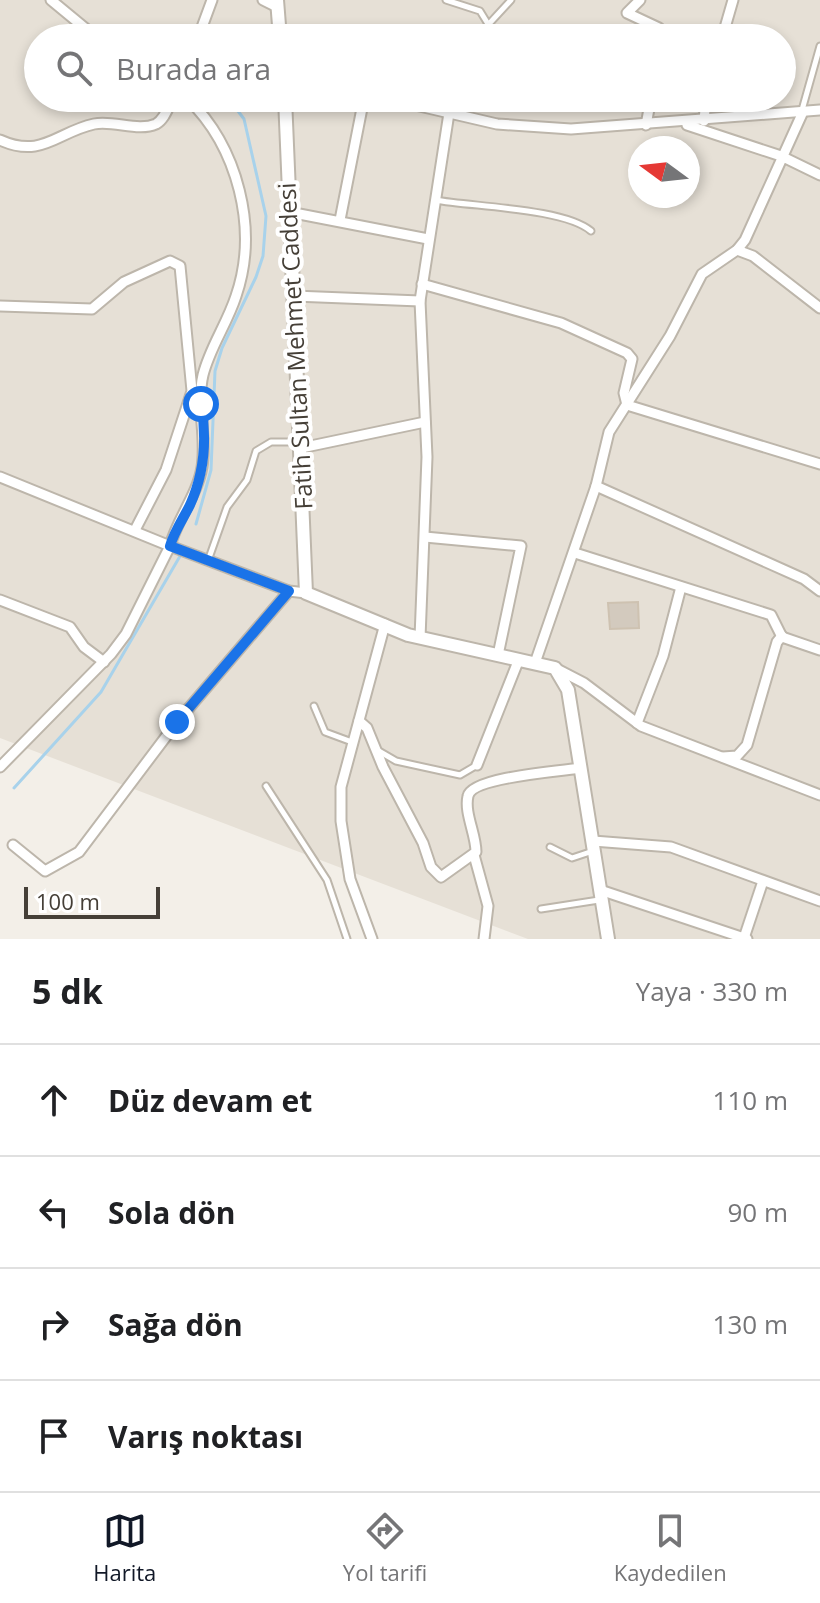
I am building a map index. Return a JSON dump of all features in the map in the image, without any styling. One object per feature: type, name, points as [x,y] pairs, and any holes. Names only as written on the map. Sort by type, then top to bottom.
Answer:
[{"type":"street","points":[[51,0],[80,24]]},
{"type":"street","points":[[203,24],[212,0]]},
{"type":"street","points":[[263,0],[277,3],[279,24]]},
{"type":"street","points":[[640,0],[627,13],[645,24]]},
{"type":"street","points":[[726,24],[733,0]]},
{"type":"street","points":[[445,112],[497,124],[571,129],[802,114],[820,110]]},
{"type":"street","points":[[0,140],[28,148],[51,143],[92,124],[151,125],[163,118],[166,112]]},
{"type":"street","points":[[0,767],[104,662],[126,634],[199,482],[204,442],[201,382],[216,338],[237,295],[244,254],[242,209],[232,168],[215,130],[199,112]]},
{"type":"street","name":"Fatih Sultan Mehmet Caddesi","points":[[285,112],[306,593]]},
{"type":"street","points":[[340,220],[361,112]]},
{"type":"street","points":[[646,125],[648,112]]},
{"type":"street","points":[[704,121],[705,112]]},
{"type":"street","points":[[420,638],[425,537],[425,422],[420,301],[449,113]]},
{"type":"street","points":[[535,663],[575,553],[609,432],[670,336],[702,274],[737,250],[745,240],[802,114]]},
{"type":"street","points":[[680,123],[781,156],[820,175]]},
{"type":"street","points":[[289,212],[428,239]]},
{"type":"street","points":[[737,250],[753,256],[820,308]]},
{"type":"street","points":[[0,306],[92,309],[124,282],[144,271],[170,261],[180,266],[192,391],[166,470],[135,530]]},
{"type":"street","points":[[422,284],[561,323],[627,353],[632,359],[624,393],[627,405]]},
{"type":"street","points":[[294,296],[420,301]]},
{"type":"street","points":[[627,405],[820,464]]},
{"type":"street","points":[[301,445],[425,422]]},
{"type":"street","points":[[2,480],[289,591],[306,593],[349,614],[420,638],[555,668],[584,683],[637,723],[820,795]]},
{"type":"street","points":[[596,486],[804,579],[820,591]]},
{"type":"street","points":[[425,537],[521,546],[498,655]]},
{"type":"street","points":[[575,553],[771,615],[782,636],[820,650]]},
{"type":"street","points":[[637,723],[663,656],[681,587]]},
{"type":"street","points":[[13,845],[45,871],[79,852],[177,722],[289,591]]},
{"type":"street","points":[[0,600],[63,623],[104,662]]},
{"type":"street","points":[[372,939],[350,879],[341,821],[341,787],[385,624]]},
{"type":"street","points":[[720,757],[737,756],[745,750],[782,636]]},
{"type":"street","points":[[477,765],[519,659]]},
{"type":"street","points":[[555,668],[568,690],[608,939]]},
{"type":"street","points":[[359,721],[367,728],[435,873],[446,875],[474,855]]},
{"type":"street","points":[[484,939],[488,906],[474,855],[475,837],[468,795],[473,788],[492,780],[581,768]]},
{"type":"street","points":[[593,846],[671,847],[820,901]]},
{"type":"street","points":[[601,895],[746,938],[763,881]]},
{"type":"lane","points":[[446,0],[480,11],[488,24],[511,0]]},
{"type":"lane","points":[[802,114],[820,46]]},
{"type":"lane","points":[[434,200],[543,214],[582,224],[591,231]]},
{"type":"lane","points":[[209,558],[227,507],[247,480],[256,451],[271,442],[301,445]]},
{"type":"lane","points":[[314,706],[320,727],[325,732],[353,743]]},
{"type":"lane","points":[[376,749],[396,761],[460,775],[477,765]]},
{"type":"lane","points":[[266,786],[327,880],[347,939]]},
{"type":"lane","points":[[550,847],[572,858],[593,846]]},
{"type":"lane","points":[[541,909],[601,895]]},
{"type":"shaded area","points":[[0,0],[820,0],[820,939],[528,939],[0,738]]},
{"type":"building","points":[[638,602],[639,628],[610,629],[608,603]]},
{"type":"waterway","points":[[196,524],[211,470],[215,371],[263,256],[266,216],[244,119],[239,112]]},
{"type":"waterway","points":[[14,788],[101,692],[183,551]]},
{"type":"route","points":[[177,722],[289,591],[209,558],[170,546],[199,482],[204,442],[201,404]]}]
